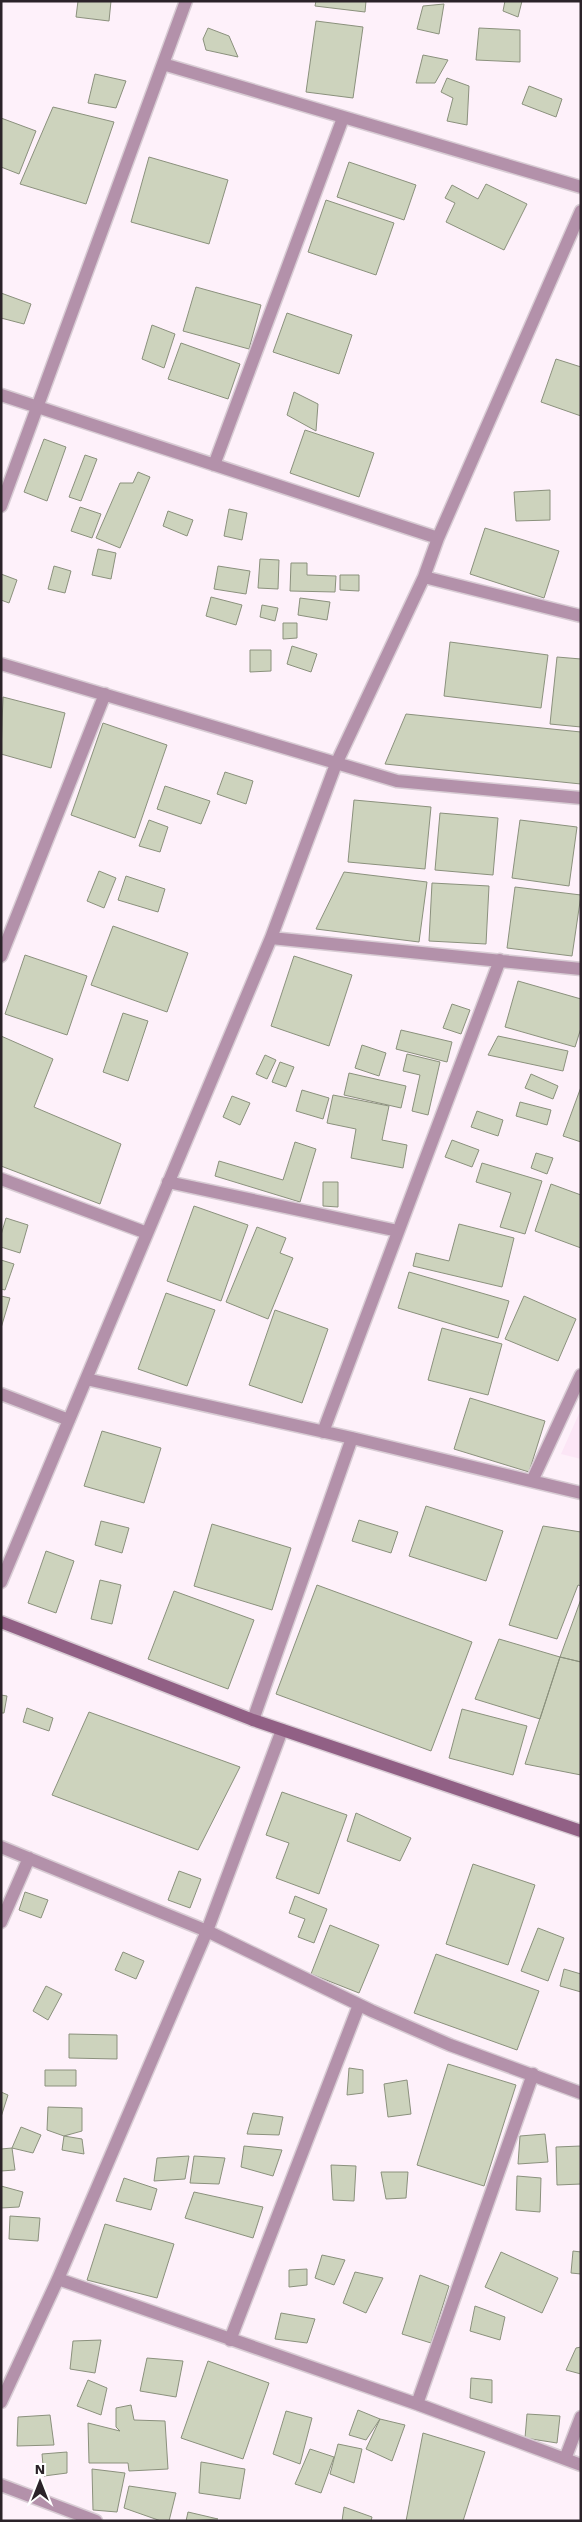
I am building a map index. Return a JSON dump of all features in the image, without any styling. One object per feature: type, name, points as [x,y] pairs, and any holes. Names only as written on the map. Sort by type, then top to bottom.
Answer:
[{"type":"street","points":[[1,506],[186,1]]},
{"type":"street","points":[[163,64],[581,188]]},
{"type":"street","points":[[214,465],[342,118]]},
{"type":"street","points":[[1,1582],[271,938],[336,764],[424,577],[438,538],[581,211]]},
{"type":"street","points":[[1,395],[438,538]]},
{"type":"street","points":[[424,577],[581,616]]},
{"type":"street","points":[[1,664],[396,781],[581,798]]},
{"type":"street","points":[[1,956],[104,694]]},
{"type":"street","points":[[271,938],[581,969]]},
{"type":"street","points":[[323,1432],[500,960]]},
{"type":"street","points":[[1,1179],[147,1233]]},
{"type":"street","points":[[168,1182],[398,1232]]},
{"type":"street","points":[[532,1482],[581,1375]]},
{"type":"street","points":[[86,1379],[352,1438],[581,1494]]},
{"type":"street","points":[[1,1394],[69,1420]]},
{"type":"street","points":[[252,1720],[352,1438]]},
{"type":"street","points":[[1,1622],[252,1720],[581,1830]]},
{"type":"street","points":[[1,2402],[6,2381],[58,2279],[207,1931],[282,1730]]},
{"type":"street","points":[[1,1847],[207,1931],[359,2005],[450,2045],[581,2093]]},
{"type":"street","points":[[1,1922],[29,1858]]},
{"type":"street","points":[[230,2340],[359,2005]]},
{"type":"street","points":[[417,2404],[533,2074]]},
{"type":"street","points":[[58,2279],[417,2404],[581,2465]]},
{"type":"street","points":[[565,2459],[581,2417]]},
{"type":"street","points":[[1,2485],[96,2521]]},
{"type":"shaded area","points":[[581,1409],[581,1459],[561,1454]]},
{"type":"building","points":[[78,1],[111,1],[109,21],[76,17]]},
{"type":"building","points":[[316,1],[366,1],[365,12],[315,6]]},
{"type":"building","points":[[505,1],[522,1],[518,17],[503,11]]},
{"type":"building","points":[[444,4],[439,34],[417,29],[423,6]]},
{"type":"building","points":[[316,21],[363,27],[353,98],[306,92]]},
{"type":"building","points":[[208,28],[229,36],[238,57],[206,50],[203,39]]},
{"type":"building","points":[[479,28],[520,30],[520,62],[476,60]]},
{"type":"building","points":[[423,55],[448,60],[435,83],[416,83]]},
{"type":"building","points":[[95,74],[126,81],[116,108],[88,103]]},
{"type":"building","points":[[447,78],[469,86],[467,125],[447,121],[453,98],[441,92]]},
{"type":"building","points":[[529,86],[562,99],[556,117],[522,104]]},
{"type":"building","points":[[53,107],[114,122],[86,204],[20,184]]},
{"type":"building","points":[[1,118],[36,131],[19,174],[1,167]]},
{"type":"building","points":[[149,157],[228,180],[209,244],[131,222]]},
{"type":"building","points":[[349,162],[416,185],[404,220],[337,197]]},
{"type":"building","points":[[486,184],[527,204],[504,250],[446,222],[455,203],[445,198],[452,185],[478,199]]},
{"type":"building","points":[[326,200],[394,223],[376,275],[308,252]]},
{"type":"building","points":[[196,287],[261,305],[249,349],[183,331]]},
{"type":"building","points":[[1,293],[31,304],[24,324],[1,318]]},
{"type":"building","points":[[287,313],[352,335],[339,374],[273,352]]},
{"type":"building","points":[[152,325],[175,334],[164,368],[142,359]]},
{"type":"building","points":[[181,343],[240,364],[228,399],[168,379]]},
{"type":"building","points":[[556,359],[581,367],[581,416],[541,402]]},
{"type":"building","points":[[294,392],[318,404],[316,431],[287,415]]},
{"type":"building","points":[[305,430],[374,453],[359,497],[290,473]]},
{"type":"building","points":[[44,439],[66,447],[47,501],[24,492]]},
{"type":"building","points":[[85,455],[97,459],[81,501],[69,497]]},
{"type":"building","points":[[138,472],[150,477],[120,548],[96,538],[120,483],[133,483]]},
{"type":"building","points":[[550,490],[550,520],[516,521],[514,492]]},
{"type":"building","points":[[80,507],[101,514],[92,538],[71,531]]},
{"type":"building","points":[[229,509],[247,513],[242,540],[224,536]]},
{"type":"building","points":[[168,511],[193,520],[187,536],[163,526]]},
{"type":"building","points":[[485,528],[559,551],[544,598],[470,574]]},
{"type":"building","points":[[98,549],[116,553],[111,579],[92,575]]},
{"type":"building","points":[[260,559],[279,560],[278,589],[258,588]]},
{"type":"building","points":[[291,563],[307,563],[307,575],[336,576],[335,592],[290,591]]},
{"type":"building","points":[[54,566],[71,571],[65,593],[48,589]]},
{"type":"building","points":[[218,566],[250,571],[246,594],[214,589]]},
{"type":"building","points":[[1,574],[17,580],[9,603],[1,600]]},
{"type":"building","points":[[340,575],[359,575],[359,591],[340,590]]},
{"type":"building","points":[[211,597],[242,605],[236,625],[206,616]]},
{"type":"building","points":[[300,598],[330,602],[327,620],[298,615]]},
{"type":"building","points":[[262,605],[278,608],[275,621],[260,617]]},
{"type":"building","points":[[283,623],[297,623],[297,638],[283,639]]},
{"type":"building","points":[[450,642],[548,655],[541,708],[444,696]]},
{"type":"building","points":[[292,646],[317,654],[311,672],[287,664]]},
{"type":"building","points":[[250,650],[271,650],[271,671],[250,672]]},
{"type":"building","points":[[557,657],[581,659],[581,727],[550,724]]},
{"type":"building","points":[[3,697],[65,713],[51,768],[1,754]]},
{"type":"building","points":[[406,714],[581,732],[581,784],[385,764]]},
{"type":"building","points":[[103,723],[167,745],[135,838],[71,815]]},
{"type":"building","points":[[225,772],[253,781],[246,804],[217,794]]},
{"type":"building","points":[[165,786],[210,801],[201,824],[157,809]]},
{"type":"building","points":[[354,800],[431,807],[425,869],[348,862]]},
{"type":"building","points":[[440,813],[498,818],[493,875],[435,870]]},
{"type":"building","points":[[149,820],[168,827],[160,852],[139,846]]},
{"type":"building","points":[[520,820],[577,827],[569,886],[512,878]]},
{"type":"building","points":[[99,871],[116,878],[104,908],[87,901]]},
{"type":"building","points":[[344,872],[427,882],[419,942],[316,929]]},
{"type":"building","points":[[126,876],[165,889],[158,912],[118,900]]},
{"type":"building","points":[[432,883],[489,886],[486,944],[429,941]]},
{"type":"building","points":[[515,887],[581,895],[572,956],[507,948]]},
{"type":"building","points":[[113,926],[188,953],[167,1012],[91,985]]},
{"type":"building","points":[[25,955],[87,976],[67,1035],[5,1014]]},
{"type":"building","points":[[294,956],[352,975],[329,1046],[271,1026]]},
{"type":"building","points":[[518,981],[581,999],[581,1028],[575,1047],[505,1027]]},
{"type":"building","points":[[452,1004],[470,1010],[461,1034],[443,1028]]},
{"type":"building","points":[[123,1013],[148,1021],[128,1081],[103,1072]]},
{"type":"building","points":[[401,1030],[452,1042],[447,1062],[396,1049]]},
{"type":"building","points":[[1,1036],[53,1059],[34,1107],[121,1144],[100,1204],[1,1166]]},
{"type":"building","points":[[498,1036],[568,1051],[563,1071],[488,1055]]},
{"type":"building","points":[[362,1045],[386,1053],[379,1076],[355,1068]]},
{"type":"building","points":[[407,1054],[440,1062],[428,1115],[412,1111],[420,1075],[403,1071]]},
{"type":"building","points":[[265,1055],[276,1060],[267,1079],[256,1074]]},
{"type":"building","points":[[280,1062],[294,1067],[286,1087],[272,1082]]},
{"type":"building","points":[[349,1073],[406,1086],[401,1108],[344,1095]]},
{"type":"building","points":[[531,1074],[558,1086],[553,1099],[525,1088]]},
{"type":"building","points":[[581,1087],[581,1142],[563,1136]]},
{"type":"building","points":[[302,1090],[329,1098],[323,1119],[296,1111]]},
{"type":"building","points":[[333,1095],[389,1106],[382,1140],[407,1145],[403,1168],[351,1158],[356,1129],[327,1123]]},
{"type":"building","points":[[232,1096],[250,1103],[240,1125],[223,1117]]},
{"type":"building","points":[[520,1102],[551,1110],[547,1125],[516,1116]]},
{"type":"building","points":[[477,1111],[503,1120],[498,1136],[471,1127]]},
{"type":"building","points":[[452,1140],[479,1150],[472,1167],[445,1157]]},
{"type":"building","points":[[295,1142],[316,1149],[300,1202],[215,1176],[219,1161],[283,1180]]},
{"type":"building","points":[[536,1153],[553,1158],[547,1174],[531,1168]]},
{"type":"building","points":[[482,1163],[542,1181],[525,1234],[500,1227],[511,1193],[476,1182]]},
{"type":"building","points":[[323,1182],[338,1182],[338,1207],[323,1206]]},
{"type":"building","points":[[551,1184],[581,1195],[581,1248],[535,1231]]},
{"type":"building","points":[[194,1206],[248,1225],[221,1301],[167,1281]]},
{"type":"building","points":[[6,1218],[28,1225],[20,1253],[1,1247],[1,1235]]},
{"type":"building","points":[[459,1224],[514,1238],[502,1287],[413,1266],[416,1253],[449,1261]]},
{"type":"building","points":[[257,1227],[286,1238],[280,1253],[293,1258],[268,1319],[226,1302]]},
{"type":"building","points":[[1,1260],[14,1264],[5,1290],[1,1289]]},
{"type":"building","points":[[409,1272],[509,1301],[498,1338],[398,1308]]},
{"type":"building","points":[[166,1293],[215,1310],[187,1386],[138,1369]]},
{"type":"building","points":[[1,1296],[10,1298],[1,1328]]},
{"type":"building","points":[[524,1296],[576,1319],[558,1361],[505,1339]]},
{"type":"building","points":[[275,1310],[328,1329],[302,1403],[249,1385]]},
{"type":"building","points":[[442,1328],[502,1344],[488,1395],[428,1380]]},
{"type":"building","points":[[470,1398],[545,1421],[529,1472],[454,1449]]},
{"type":"building","points":[[102,1431],[161,1448],[144,1503],[84,1486]]},
{"type":"building","points":[[426,1506],[503,1531],[486,1581],[409,1556]]},
{"type":"building","points":[[359,1520],[398,1532],[391,1553],[352,1541]]},
{"type":"building","points":[[101,1521],[129,1528],[122,1553],[95,1545]]},
{"type":"building","points":[[212,1524],[291,1548],[272,1610],[194,1586]]},
{"type":"building","points":[[543,1526],[581,1532],[581,1586],[578,1585],[557,1639],[509,1625]]},
{"type":"building","points":[[46,1551],[74,1561],[56,1613],[28,1603]]},
{"type":"building","points":[[100,1580],[121,1585],[112,1624],[91,1619]]},
{"type":"building","points":[[317,1585],[472,1642],[431,1751],[276,1694]]},
{"type":"building","points":[[174,1591],[254,1620],[228,1689],[148,1659]]},
{"type":"building","points":[[581,1599],[581,1662],[560,1657]]},
{"type":"building","points":[[499,1639],[560,1657],[540,1719],[475,1699]]},
{"type":"building","points":[[560,1657],[581,1662],[581,1775],[525,1764]]},
{"type":"building","points":[[1,1695],[7,1696],[4,1713],[1,1713]]},
{"type":"building","points":[[27,1708],[53,1718],[49,1731],[23,1722]]},
{"type":"building","points":[[462,1709],[527,1726],[513,1775],[449,1758]]},
{"type":"building","points":[[89,1712],[240,1767],[198,1850],[52,1795]]},
{"type":"building","points":[[282,1792],[347,1815],[319,1894],[276,1878],[289,1843],[266,1835]]},
{"type":"building","points":[[356,1813],[411,1838],[400,1861],[347,1841]]},
{"type":"building","points":[[473,1864],[535,1885],[508,1965],[446,1944]]},
{"type":"building","points":[[179,1871],[201,1879],[190,1908],[168,1900]]},
{"type":"building","points":[[25,1892],[48,1900],[41,1918],[19,1910]]},
{"type":"building","points":[[295,1896],[327,1909],[314,1943],[298,1937],[305,1919],[289,1913]]},
{"type":"building","points":[[330,1925],[379,1945],[359,1993],[311,1974]]},
{"type":"building","points":[[538,1928],[564,1938],[548,1981],[521,1971]]},
{"type":"building","points":[[123,1952],[144,1961],[136,1979],[115,1970]]},
{"type":"building","points":[[436,1954],[539,1991],[517,2050],[414,2013]]},
{"type":"building","points":[[564,1969],[581,1974],[581,1992],[560,1986]]},
{"type":"building","points":[[46,1986],[62,1994],[48,2020],[33,2011]]},
{"type":"building","points":[[69,2034],[117,2035],[117,2059],[69,2058]]},
{"type":"building","points":[[448,2064],[516,2085],[484,2186],[417,2165]]},
{"type":"building","points":[[349,2068],[363,2070],[363,2093],[347,2095]]},
{"type":"building","points":[[45,2070],[76,2070],[76,2086],[45,2086]]},
{"type":"building","points":[[407,2080],[411,2114],[388,2117],[384,2084]]},
{"type":"building","points":[[1,2092],[8,2095],[1,2117]]},
{"type":"building","points":[[48,2107],[82,2108],[82,2131],[64,2136],[47,2130]]},
{"type":"building","points":[[253,2113],[283,2117],[279,2135],[247,2134]]},
{"type":"building","points":[[21,2127],[41,2135],[33,2153],[12,2148]]},
{"type":"building","points":[[545,2134],[548,2162],[518,2164],[520,2136]]},
{"type":"building","points":[[64,2136],[82,2139],[84,2154],[62,2150]]},
{"type":"building","points":[[244,2146],[282,2150],[273,2176],[241,2167]]},
{"type":"building","points":[[581,2146],[581,2184],[557,2185],[556,2147]]},
{"type":"building","points":[[12,2148],[15,2170],[1,2171],[1,2149]]},
{"type":"building","points":[[189,2156],[185,2179],[154,2181],[157,2158]]},
{"type":"building","points":[[194,2156],[225,2158],[219,2184],[190,2183]]},
{"type":"building","points":[[331,2165],[356,2166],[354,2201],[333,2200]]},
{"type":"building","points":[[381,2172],[408,2172],[406,2198],[386,2199]]},
{"type":"building","points":[[517,2176],[541,2178],[540,2212],[516,2210]]},
{"type":"building","points":[[124,2178],[157,2189],[151,2210],[116,2201]]},
{"type":"building","points":[[1,2186],[23,2192],[19,2207],[1,2208]]},
{"type":"building","points":[[194,2192],[263,2207],[253,2238],[185,2218]]},
{"type":"building","points":[[10,2216],[40,2218],[38,2241],[9,2239]]},
{"type":"building","points":[[105,2224],[174,2244],[157,2298],[87,2280]]},
{"type":"building","points":[[573,2251],[581,2252],[581,2274],[571,2273]]},
{"type":"building","points":[[501,2252],[558,2278],[542,2313],[485,2287]]},
{"type":"building","points":[[322,2255],[345,2260],[334,2285],[315,2278]]},
{"type":"building","points":[[307,2269],[307,2285],[289,2287],[289,2270]]},
{"type":"building","points":[[355,2272],[383,2278],[366,2313],[343,2303]]},
{"type":"building","points":[[420,2275],[449,2286],[431,2343],[402,2334]]},
{"type":"building","points":[[475,2306],[505,2317],[500,2340],[470,2331]]},
{"type":"building","points":[[281,2313],[315,2319],[307,2343],[275,2339]]},
{"type":"building","points":[[101,2340],[95,2373],[70,2369],[73,2341]]},
{"type":"building","points":[[581,2347],[581,2374],[566,2370],[576,2348]]},
{"type":"building","points":[[147,2358],[183,2361],[176,2397],[140,2391]]},
{"type":"building","points":[[208,2361],[269,2383],[243,2459],[181,2438]]},
{"type":"building","points":[[471,2378],[492,2380],[492,2403],[470,2398]]},
{"type":"building","points":[[88,2380],[107,2388],[101,2415],[77,2406]]},
{"type":"building","points":[[131,2405],[134,2420],[165,2421],[168,2469],[129,2471],[128,2463],[89,2463],[88,2423],[120,2431],[116,2427],[116,2408]]},
{"type":"building","points":[[358,2410],[380,2419],[366,2440],[349,2435]]},
{"type":"building","points":[[286,2411],[312,2418],[300,2464],[273,2454]]},
{"type":"building","points":[[527,2414],[560,2416],[557,2443],[525,2438]]},
{"type":"building","points":[[50,2415],[54,2445],[17,2446],[18,2417]]},
{"type":"building","points":[[380,2419],[405,2425],[392,2461],[366,2449]]},
{"type":"building","points":[[423,2433],[485,2452],[463,2521],[406,2521]]},
{"type":"building","points":[[338,2444],[362,2449],[354,2483],[330,2474]]},
{"type":"building","points":[[310,2449],[334,2457],[321,2493],[295,2484]]},
{"type":"building","points":[[67,2452],[67,2473],[44,2476],[42,2454]]},
{"type":"building","points":[[201,2462],[245,2469],[240,2499],[199,2493]]},
{"type":"building","points":[[92,2469],[125,2473],[117,2512],[93,2510]]},
{"type":"building","points":[[129,2486],[176,2493],[169,2521],[161,2521],[124,2508]]},
{"type":"building","points":[[344,2507],[372,2517],[371,2521],[342,2521]]},
{"type":"building","points":[[188,2512],[218,2519],[186,2521]]}]
